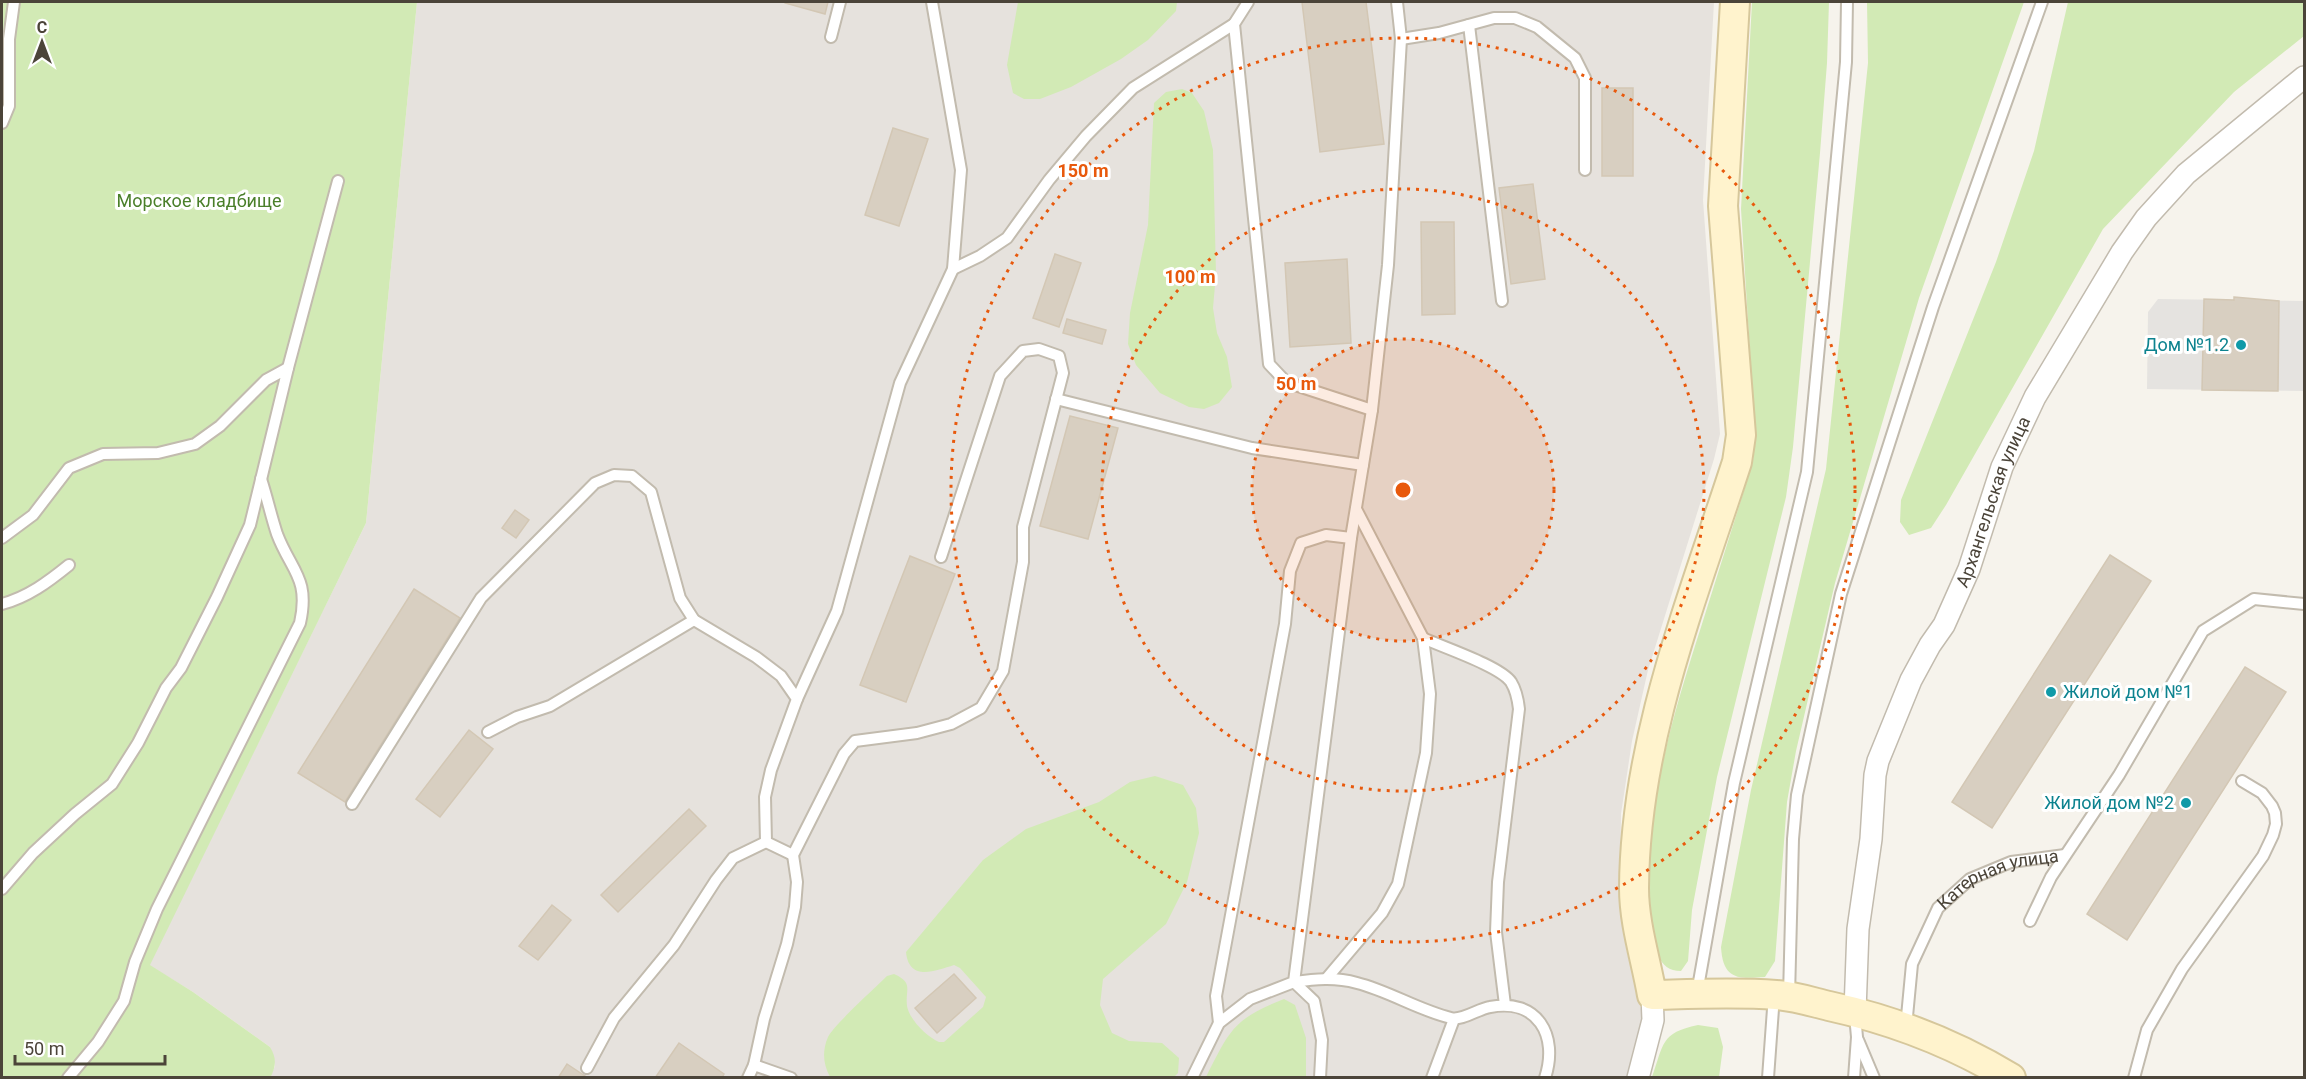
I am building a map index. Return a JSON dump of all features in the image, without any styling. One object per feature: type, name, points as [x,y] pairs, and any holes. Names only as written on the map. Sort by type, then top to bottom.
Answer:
[{"type":"main road","points":[[1735,2],[1723,207],[1741,435],[1737,462],[1665,686],[1650,743],[1638,813],[1634,890],[1641,943],[1652,995],[1782,996],[1856,1024],[1906,1028],[1947,1044],[2011,1077]]},
{"type":"street","name":"Архангельская улица","points":[[1856,1024],[1858,929],[1871,838],[1878,760],[1911,680],[1944,625],[1969,568],[2002,467],[2036,397],[2122,252],[2146,218],[2186,174],[2304,77]]},
{"type":"street","points":[[1638,1077],[1653,1020],[1652,995]]},
{"type":"lane","points":[[2,123],[9,106],[9,39],[14,2]]},
{"type":"lane","points":[[831,37],[840,2]]},
{"type":"lane","points":[[766,842],[765,797],[771,770],[797,699],[837,611],[900,383],[953,269],[961,170],[932,2]]},
{"type":"lane","points":[[953,269],[980,256],[1007,238],[1049,180],[1086,136],[1133,88],[1234,24],[1248,2]]},
{"type":"lane","points":[[1294,982],[1351,538],[1372,410],[1389,265],[1401,39],[1397,2]]},
{"type":"lane","points":[[1697,994],[1698,975],[1734,783],[1807,472],[1846,62],[1847,2]]},
{"type":"lane","points":[[1768,1077],[1782,996],[1797,795],[1841,594],[1933,307],[2042,2]]},
{"type":"lane","points":[[1401,39],[1469,26],[1494,18],[1515,18],[1537,27],[1575,58],[1585,78],[1585,170]]},
{"type":"lane","points":[[1234,24],[1269,364],[1286,382],[1372,410]]},
{"type":"lane","points":[[1469,26],[1502,300]]},
{"type":"lane","points":[[2,889],[33,853],[112,784],[166,688],[181,668],[217,597],[250,525],[288,368],[338,181]]},
{"type":"lane","points":[[748,1077],[754,1065],[764,1019],[787,944],[795,908],[797,882],[792,855],[844,754],[855,741],[917,734],[951,724],[981,708],[1003,670],[1023,562],[1023,527],[1063,373],[1059,356],[1039,349],[1023,351],[1000,376],[941,557]]},
{"type":"lane","points":[[2,538],[33,515],[51,495],[69,468],[103,454],[158,453],[195,444],[220,426],[266,380],[288,368]]},
{"type":"lane","points":[[1056,399],[1252,448],[1364,465]]},
{"type":"lane","points":[[352,804],[481,598],[595,483],[614,475],[632,476],[651,492],[680,598],[694,620],[756,657],[781,676],[797,699]]},
{"type":"lane","points":[[68,1077],[98,1042],[124,1001],[135,962],[157,909],[300,623],[304,606],[299,574],[278,535],[261,479]]},
{"type":"lane","points":[[1327,978],[1382,914],[1398,884],[1426,753],[1430,694],[1423,638],[1356,509]]},
{"type":"lane","points":[[1219,1023],[1216,996],[1285,624],[1290,571],[1301,543],[1326,535],[1351,538]]},
{"type":"lane","points":[[2,604],[19,599],[46,584],[69,565]]},
{"type":"lane","name":"Катерная улица","points":[[1906,1028],[1912,964],[1938,908],[1970,879],[1980,874],[2011,862],[2065,855],[2119,775],[2203,631],[2254,599],[2304,604]]},
{"type":"lane","points":[[488,732],[517,717],[550,706],[694,620]]},
{"type":"lane","points":[[1423,638],[1496,670],[1510,681],[1517,698],[1519,709],[1498,882],[1496,932],[1505,1005]]},
{"type":"lane","points":[[2134,1077],[2147,1030],[2170,989],[2263,856],[2273,835],[2276,824],[2272,806],[2262,793],[2241,781]]},
{"type":"lane","points":[[766,842],[792,855]]},
{"type":"lane","points":[[587,1068],[614,1018],[674,945],[733,858],[766,842]]},
{"type":"lane","points":[[2030,921],[2065,855]]},
{"type":"lane","points":[[1192,1077],[1219,1023],[1250,999],[1294,982],[1327,978],[1358,983],[1454,1019],[1488,1007],[1505,1005],[1527,1010],[1542,1022],[1549,1040],[1545,1077]]},
{"type":"lane","points":[[1294,982],[1314,1001],[1322,1040],[1320,1077]]},
{"type":"lane","points":[[1432,1077],[1454,1019]]},
{"type":"lane","points":[[1854,1077],[1856,1024]]},
{"type":"lane","points":[[1856,1024],[1874,1077]]},
{"type":"lane","points":[[754,1065],[791,1077]]},
{"type":"shaded area","points":[[417,2],[1714,2],[1703,200],[1720,434],[1648,670],[1632,741],[1621,814],[1620,898],[1626,948],[1642,1014],[1634,1071],[1631,1077],[270,1077],[275,1066],[270,1047],[193,992],[149,965],[366,523]]},
{"type":"shaded area","points":[[2158,299],[2304,301],[2304,391],[2147,389],[2148,312]]},
{"type":"green space","name":"Морское кладбище","points":[[2,2],[417,2],[366,523],[150,965],[193,992],[270,1047],[275,1062],[270,1078],[2,1078]]},
{"type":"green space","points":[[1018,2],[1177,2],[1176,11],[1148,40],[1121,59],[1071,87],[1040,99],[1024,99],[1013,93],[1007,65]]},
{"type":"green space","points":[[1752,2],[1829,2],[1827,63],[1793,447],[1786,497],[1717,777],[1692,910],[1688,961],[1681,971],[1667,967],[1656,950],[1649,889],[1650,850],[1660,774],[1679,698],[1753,462],[1755,433],[1741,209]]},
{"type":"green space","points":[[1867,2],[2024,2],[1919,298],[1835,583],[1796,751],[1787,802],[1775,961],[1765,977],[1747,978],[1729,972],[1722,958],[1721,947],[1751,790],[1826,469],[1868,63]]},
{"type":"green space","points":[[2068,2],[2304,2],[2304,36],[2234,92],[2103,229],[1946,505],[1931,528],[1909,535],[1900,522],[1901,500],[1996,262],[2034,151]]},
{"type":"green space","points":[[1182,89],[1192,93],[1204,111],[1213,150],[1216,274],[1213,308],[1217,333],[1227,357],[1232,387],[1219,403],[1204,409],[1189,407],[1160,393],[1136,365],[1128,344],[1130,313],[1148,225],[1154,103],[1166,92]]},
{"type":"green space","points":[[1155,776],[1183,785],[1196,808],[1199,833],[1187,882],[1166,924],[1103,979],[1100,1005],[1112,1033],[1129,1041],[1162,1043],[1179,1058],[1178,1073],[1173,1078],[830,1077],[824,1057],[828,1037],[887,976],[894,974],[904,980],[907,987],[908,1011],[924,1032],[939,1042],[944,1042],[983,1007],[986,997],[960,968],[954,965],[931,971],[917,971],[912,968],[906,952],[983,860],[1026,829],[1099,802],[1130,782]]},
{"type":"green space","points":[[1284,999],[1295,1005],[1306,1038],[1306,1077],[1206,1077],[1228,1037],[1243,1020]]},
{"type":"green space","points":[[1698,1025],[1718,1028],[1723,1047],[1719,1077],[1652,1077],[1662,1048],[1670,1036]]},
{"type":"building","points":[[785,2],[828,2],[825,14]]},
{"type":"building","points":[[1302,2],[1366,2],[1384,144],[1320,152]]},
{"type":"building","points":[[1602,88],[1633,88],[1633,176],[1602,176]]},
{"type":"building","points":[[893,128],[928,139],[899,226],[865,215]]},
{"type":"building","points":[[1533,184],[1545,279],[1511,284],[1499,188]]},
{"type":"building","points":[[1421,222],[1454,222],[1455,314],[1422,315]]},
{"type":"building","points":[[1055,254],[1081,263],[1059,327],[1033,318]]},
{"type":"building","points":[[1347,259],[1351,343],[1290,347],[1285,263]]},
{"type":"building","name":"Дом №1.2","points":[[2234,297],[2279,301],[2278,391],[2202,390],[2204,299],[2234,300]]},
{"type":"building","points":[[1067,319],[1106,330],[1102,344],[1063,333]]},
{"type":"building","points":[[1070,416],[1118,428],[1088,539],[1040,526]]},
{"type":"building","points":[[515,510],[529,520],[516,538],[502,528]]},
{"type":"building","name":"Жилой дом №1","points":[[2110,555],[2151,581],[1992,828],[1952,802]]},
{"type":"building","points":[[910,556],[955,574],[906,702],[860,685]]},
{"type":"building","points":[[414,589],[460,618],[345,802],[298,773]]},
{"type":"building","name":"Жилой дом №2","points":[[2245,667],[2286,692],[2127,940],[2087,914]]},
{"type":"building","points":[[469,730],[493,749],[440,817],[416,799]]},
{"type":"building","points":[[689,809],[706,826],[618,912],[601,895]]},
{"type":"building","points":[[552,905],[571,920],[538,960],[519,946]]},
{"type":"building","points":[[954,974],[976,998],[937,1033],[915,1008]]},
{"type":"building","points":[[679,1043],[724,1074],[722,1078],[655,1078]]},
{"type":"building","points":[[567,1064],[588,1078],[558,1078]]},
{"type":"place","name":"Дом №1.2","points":[[2241,345]]},
{"type":"place","name":"Жилой дом №1","points":[[2051,692]]},
{"type":"place","name":"Жилой дом №2","points":[[2186,803]]}]
